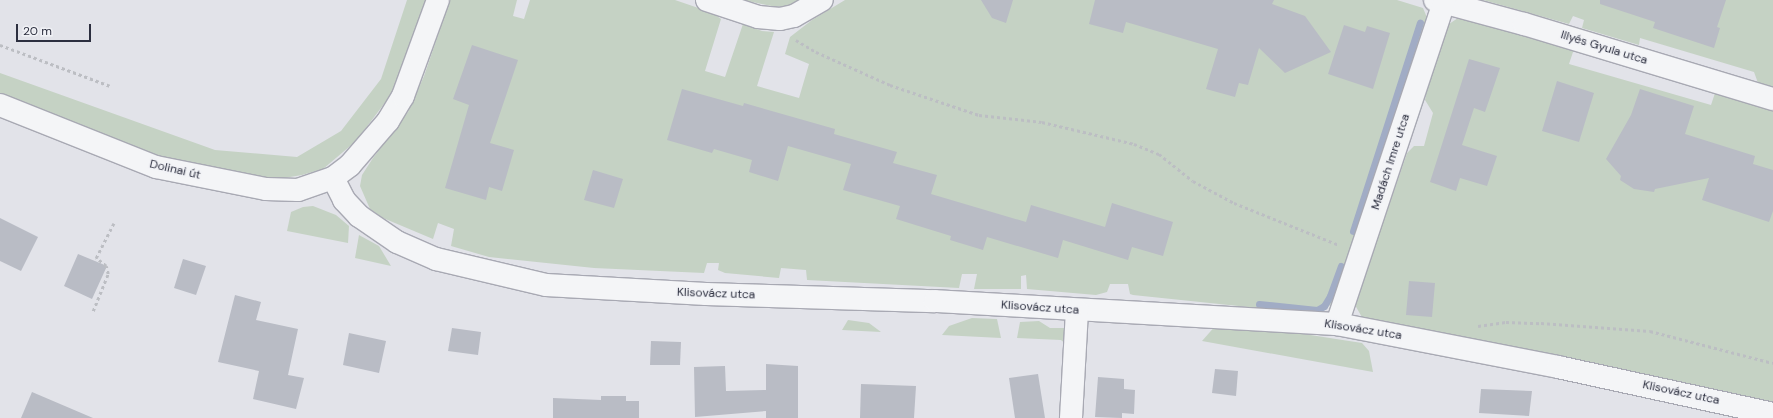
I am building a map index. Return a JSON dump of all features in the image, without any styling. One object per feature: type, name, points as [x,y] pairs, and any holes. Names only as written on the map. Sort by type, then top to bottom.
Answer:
[{"type":"street","name":"Dolinai út","points":[[0,105],[156,168],[266,189],[298,190],[333,178],[356,160],[388,122],[403,96],[438,0]]},
{"type":"street","points":[[707,0],[758,17],[780,19],[794,16],[822,0]]},
{"type":"street","name":"Illyés Gyula utca","points":[[1441,1],[1524,24],[1773,99]]},
{"type":"street","name":"Madách Imre utca","points":[[1337,324],[1441,1]]},
{"type":"street","name":"Klisovácz utca","points":[[333,178],[344,200],[359,216],[397,242],[436,259],[546,285],[698,293],[935,301],[1337,324],[1550,365],[1773,414]]},
{"type":"street","points":[[1071,418],[1077,310]]},
{"type":"path","points":[[790,37],[816,52],[890,86],[979,115],[1042,122],[1134,144],[1159,154],[1193,181],[1234,203],[1360,254]]},
{"type":"path","points":[[0,45],[110,86]]},
{"type":"path","points":[[93,311],[108,274],[106,266],[96,258],[114,223]]},
{"type":"path","points":[[1476,327],[1506,322],[1650,331],[1773,363]]},
{"type":"green space","points":[[407,0],[426,0],[396,88],[356,141],[323,169],[302,175],[266,181],[174,162],[0,97],[0,73],[215,150],[297,157],[341,131],[381,79]]},
{"type":"green space","points":[[450,0],[517,0],[513,16],[524,19],[530,0],[675,0],[713,13],[721,19],[705,71],[725,77],[743,24],[762,31],[774,32],[757,86],[799,98],[809,64],[785,54],[790,37],[812,20],[845,0],[1397,0],[1423,8],[1428,20],[1334,301],[1325,310],[1305,313],[1133,295],[1130,294],[1128,284],[1110,284],[1107,292],[1096,295],[1027,289],[1026,275],[1021,276],[1021,289],[974,289],[977,274],[962,274],[959,288],[807,280],[806,270],[781,268],[779,278],[725,273],[718,270],[719,263],[707,263],[704,273],[594,268],[489,257],[451,246],[454,229],[438,223],[433,239],[383,218],[370,209],[360,186],[362,175],[373,158],[408,112],[424,76]]},
{"type":"green space","points":[[743,0],[799,0],[791,5],[776,7]]},
{"type":"green space","points":[[1483,0],[1773,0],[1773,88],[1758,83],[1754,72],[1640,38],[1639,45],[1582,28],[1584,20],[1573,16],[1569,24]]},
{"type":"green space","points":[[1458,18],[1574,49],[1569,64],[1711,105],[1716,90],[1773,107],[1773,406],[1724,391],[1363,319],[1355,305],[1407,153],[1414,146],[1424,146],[1433,113],[1425,100],[1426,94],[1445,31],[1449,24]]},
{"type":"green space","points":[[313,206],[336,215],[349,226],[348,243],[287,231],[291,212],[303,207]]},
{"type":"green space","points":[[359,235],[379,246],[391,266],[355,258]]},
{"type":"green space","points":[[972,318],[997,319],[1001,338],[942,335],[949,326]]},
{"type":"green space","points":[[848,320],[869,323],[881,332],[842,330]]},
{"type":"green space","points":[[1039,321],[1050,328],[1064,328],[1067,333],[1068,346],[1061,340],[1017,338],[1020,322]]},
{"type":"green space","points":[[1217,324],[1259,327],[1362,343],[1369,351],[1373,372],[1202,341]]},
{"type":"building","points":[[981,0],[1013,0],[1006,23],[992,18]]},
{"type":"building","points":[[1095,0],[1274,0],[1272,4],[1305,16],[1331,52],[1285,73],[1259,48],[1248,85],[1239,83],[1235,97],[1206,89],[1218,49],[1126,22],[1123,33],[1089,24]]},
{"type":"building","points":[[1600,0],[1726,0],[1717,27],[1720,28],[1714,48],[1653,28],[1655,22],[1600,4]]},
{"type":"building","points":[[1344,25],[1365,32],[1367,26],[1390,33],[1373,89],[1328,74]]},
{"type":"building","points":[[472,45],[518,60],[490,143],[514,150],[502,191],[489,187],[486,200],[445,188],[469,105],[453,99]]},
{"type":"building","points":[[1469,59],[1500,68],[1485,112],[1474,108],[1462,145],[1497,156],[1487,186],[1460,178],[1456,191],[1430,182]]},
{"type":"building","points":[[1557,81],[1594,93],[1579,142],[1542,131]]},
{"type":"building","points":[[682,89],[743,106],[744,103],[835,129],[834,134],[897,152],[893,163],[937,175],[931,194],[1026,222],[1031,205],[1105,227],[1112,203],[1173,222],[1163,256],[1132,247],[1128,260],[1063,240],[1058,258],[987,237],[983,250],[950,240],[951,236],[896,219],[900,206],[843,190],[851,164],[788,146],[778,181],[749,172],[752,160],[714,149],[712,153],[667,140]]},
{"type":"building","points":[[1640,89],[1694,106],[1685,134],[1755,156],[1753,164],[1773,170],[1773,211],[1769,222],[1702,200],[1709,178],[1655,189],[1654,192],[1634,189],[1620,180],[1621,176],[1606,159],[1631,115]]},
{"type":"building","points":[[593,170],[623,179],[614,208],[584,200]]},
{"type":"building","points":[[0,218],[38,237],[21,271],[0,261]]},
{"type":"building","points":[[78,254],[107,266],[92,299],[64,286]]},
{"type":"building","points":[[183,259],[206,266],[196,295],[174,288]]},
{"type":"building","points":[[1409,281],[1435,283],[1432,317],[1406,315]]},
{"type":"building","points":[[235,295],[261,302],[256,320],[298,329],[288,375],[304,378],[296,409],[253,399],[259,371],[218,362]]},
{"type":"building","points":[[452,328],[481,332],[478,355],[448,351]]},
{"type":"building","points":[[349,333],[386,341],[379,373],[343,365]]},
{"type":"building","points":[[651,341],[681,342],[680,365],[650,365]]},
{"type":"building","points":[[766,364],[798,366],[798,418],[766,418],[766,411],[695,417],[694,367],[725,366],[726,391],[766,390]]},
{"type":"building","points":[[1215,369],[1238,371],[1236,396],[1212,393]]},
{"type":"building","points":[[1038,374],[1045,418],[1015,418],[1009,378]]},
{"type":"building","points":[[1098,377],[1124,379],[1124,389],[1135,390],[1134,414],[1122,413],[1122,418],[1095,417]]},
{"type":"building","points":[[861,384],[916,386],[914,418],[860,418]]},
{"type":"building","points":[[1481,389],[1532,391],[1529,416],[1479,413]]},
{"type":"building","points":[[32,392],[93,418],[21,418]]},
{"type":"building","points":[[601,396],[626,396],[626,401],[639,401],[639,418],[553,418],[553,398],[601,400]]},
{"type":"waterway","points":[[1353,231],[1420,22]]},
{"type":"waterway","points":[[1259,304],[1317,310],[1324,306],[1330,296],[1341,266]]}]
